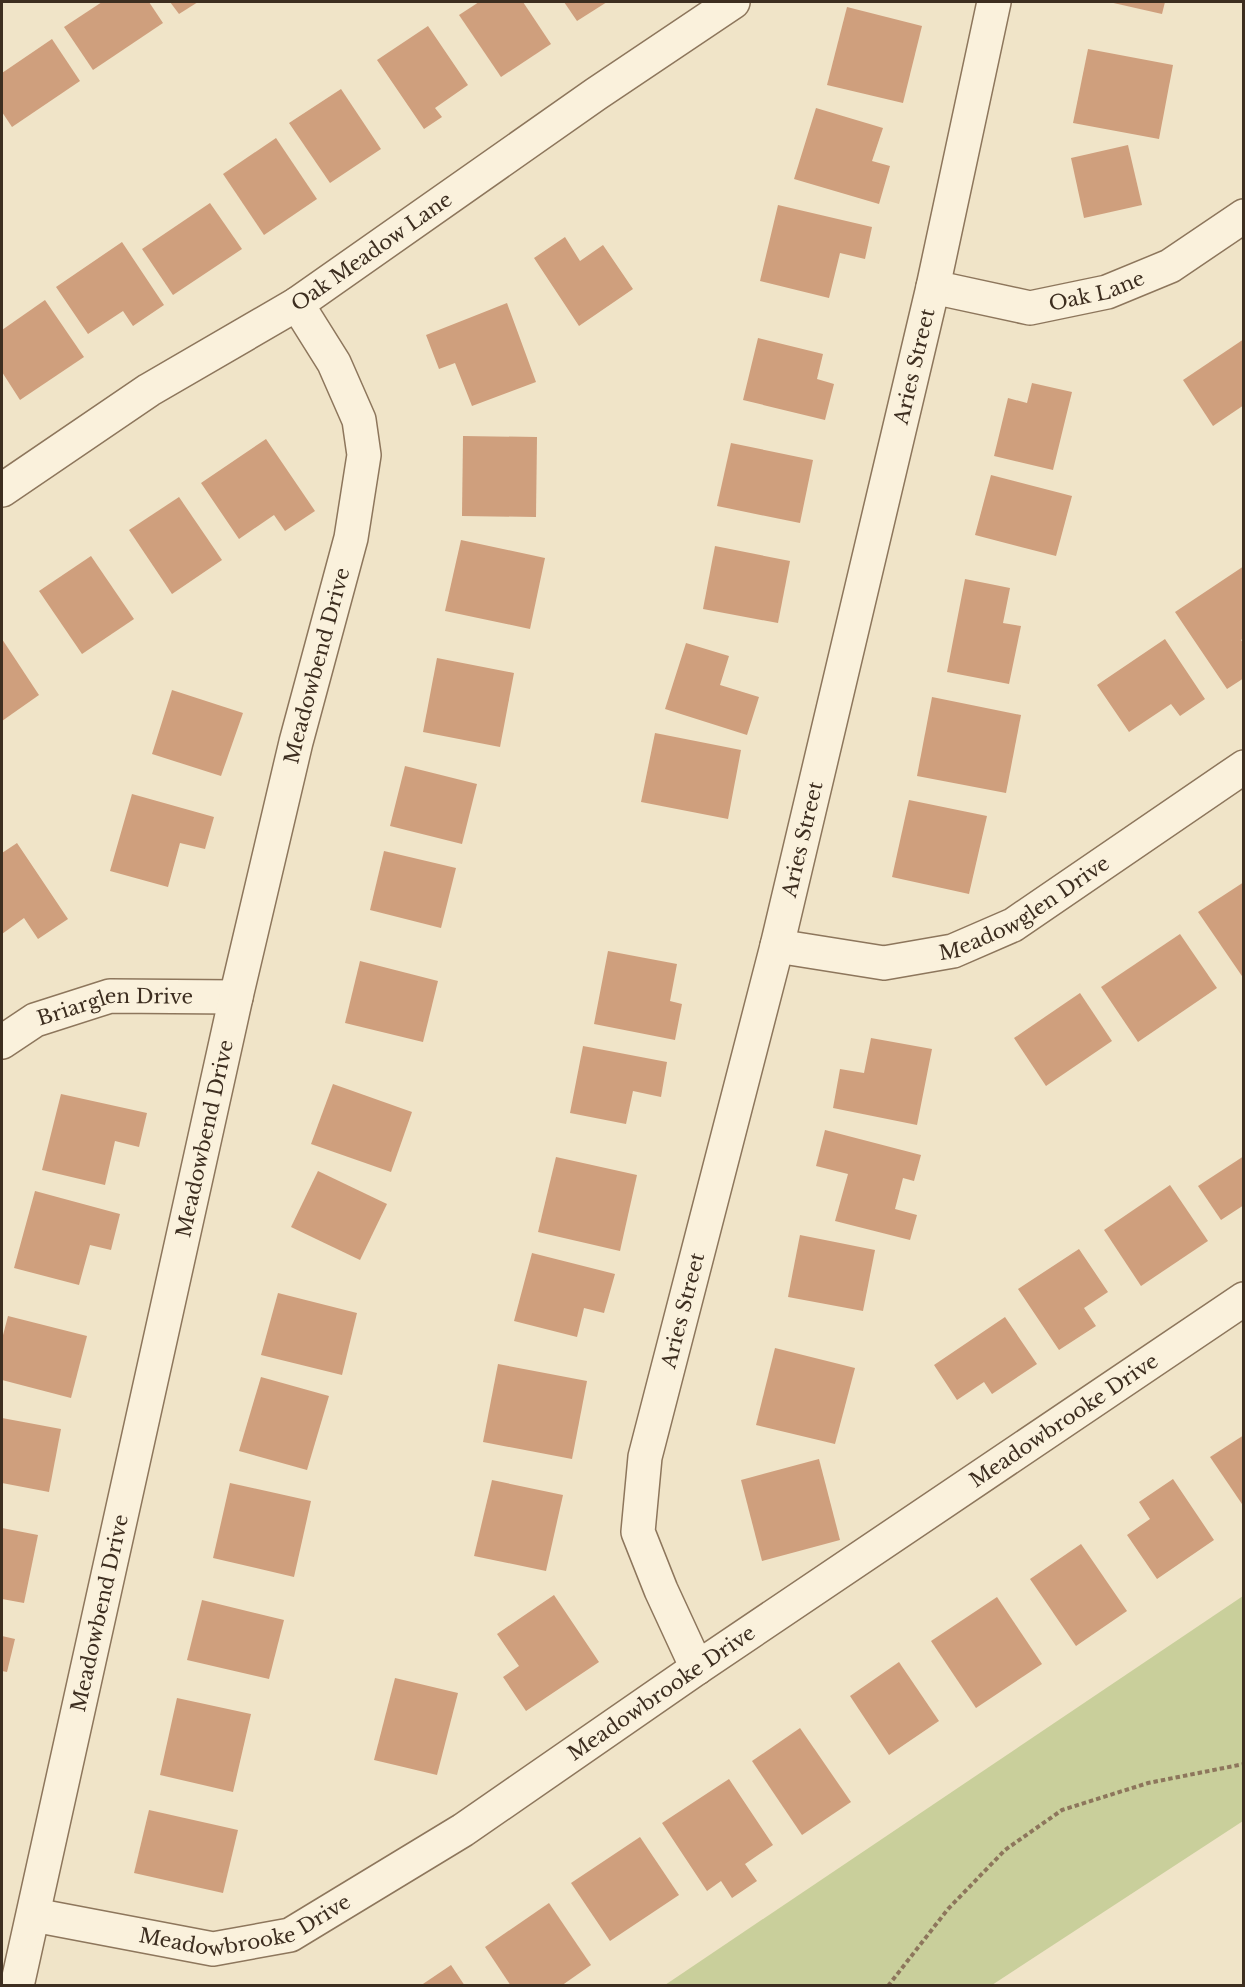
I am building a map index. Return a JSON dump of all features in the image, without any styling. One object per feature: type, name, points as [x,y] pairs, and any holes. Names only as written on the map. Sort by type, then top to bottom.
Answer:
[{"type":"street","name":"Oak Meadow Lane","points":[[2,490],[149,390],[297,304],[596,94],[733,2]]},
{"type":"street","name":"Aries Street","points":[[697,1668],[661,1590],[638,1532],[645,1457],[777,946],[933,287],[994,2]]},
{"type":"street","name":"Oak Lane","points":[[933,287],[1030,308],[1107,292],[1170,266],[1244,216]]},
{"type":"street","name":"Meadowbend Drive","points":[[17,1986],[236,997],[296,742],[351,538],[364,455],[359,420],[334,363],[297,304]]},
{"type":"street","name":"Meadowglen Drive","points":[[777,946],[884,963],[953,951],[1013,925],[1244,767]]},
{"type":"street","name":"Briarglen Drive","points":[[2,1042],[35,1020],[110,996],[236,997]]},
{"type":"street","name":"Meadowbrooke Drive","points":[[34,1916],[213,1949],[290,1935],[463,1830],[697,1668],[1244,1299]]},
{"type":"path","points":[[888,1986],[948,1909],[1005,1850],[1062,1810],[1148,1783],[1244,1764]]},
{"type":"green space","points":[[1243,1596],[1243,1821],[992,1985],[665,1985]]},
{"type":"building","points":[[102,2],[149,2],[163,23],[93,70],[64,27]]},
{"type":"building","points":[[170,2],[198,2],[179,14]]},
{"type":"building","points":[[479,2],[523,2],[551,44],[501,77],[459,15]]},
{"type":"building","points":[[564,2],[607,2],[577,21]]},
{"type":"building","points":[[1109,2],[1165,2],[1162,14]]},
{"type":"building","points":[[847,7],[922,26],[903,103],[827,85]]},
{"type":"building","points":[[428,26],[468,85],[435,108],[442,117],[424,129],[377,60]]},
{"type":"building","points":[[52,39],[80,81],[12,127],[2,112],[2,73]]},
{"type":"building","points":[[1088,49],[1173,65],[1159,139],[1073,123]]},
{"type":"building","points":[[341,89],[381,149],[330,183],[289,123]]},
{"type":"building","points":[[816,108],[883,128],[872,161],[890,166],[879,204],[794,179]]},
{"type":"building","points":[[276,138],[317,199],[264,235],[223,174]]},
{"type":"building","points":[[1128,145],[1142,205],[1084,218],[1071,158]]},
{"type":"building","points":[[210,203],[242,249],[173,295],[142,249]]},
{"type":"building","points":[[778,205],[872,227],[865,259],[840,253],[829,298],[760,281]]},
{"type":"building","points":[[565,237],[580,261],[603,245],[633,289],[579,326],[534,258]]},
{"type":"building","points":[[122,242],[164,305],[133,326],[123,311],[88,334],[56,287]]},
{"type":"building","points":[[45,300],[84,357],[20,400],[2,372],[2,330]]},
{"type":"building","points":[[507,303],[536,382],[472,406],[455,363],[439,369],[426,335]]},
{"type":"building","points":[[758,338],[823,354],[817,379],[834,384],[825,420],[743,400]]},
{"type":"building","points":[[1244,339],[1244,405],[1213,426],[1183,380]]},
{"type":"building","points":[[1032,383],[1072,392],[1053,470],[994,456],[1008,398],[1027,403]]},
{"type":"building","points":[[463,436],[537,437],[536,517],[462,516]]},
{"type":"building","points":[[266,439],[315,511],[285,531],[274,515],[239,539],[201,483]]},
{"type":"building","points":[[731,443],[813,460],[800,523],[717,506]]},
{"type":"building","points":[[991,475],[1072,496],[1056,556],[975,535]]},
{"type":"building","points":[[179,497],[222,560],[172,594],[129,530]]},
{"type":"building","points":[[461,540],[545,558],[530,629],[445,611]]},
{"type":"building","points":[[715,546],[790,561],[778,623],[703,609]]},
{"type":"building","points":[[91,556],[134,619],[82,654],[39,591]]},
{"type":"building","points":[[1244,566],[1244,638],[1241,640],[1244,644],[1244,678],[1227,689],[1175,612]]},
{"type":"building","points":[[965,579],[1010,588],[1003,623],[1021,626],[1009,684],[947,672]]},
{"type":"building","points":[[2,639],[39,695],[2,721]]},
{"type":"building","points":[[1165,639],[1205,699],[1180,716],[1171,704],[1129,732],[1097,685]]},
{"type":"building","points":[[686,643],[729,656],[720,685],[759,697],[747,735],[665,709]]},
{"type":"building","points":[[437,658],[514,673],[500,747],[423,732]]},
{"type":"building","points":[[172,690],[243,713],[221,776],[152,754]]},
{"type":"building","points":[[932,697],[1021,715],[1006,793],[917,776]]},
{"type":"building","points":[[655,733],[741,750],[728,819],[641,802]]},
{"type":"building","points":[[405,766],[477,784],[462,844],[390,826]]},
{"type":"building","points":[[132,794],[214,817],[205,849],[180,843],[168,887],[110,871]]},
{"type":"building","points":[[909,800],[987,816],[969,894],[892,877]]},
{"type":"building","points":[[17,843],[68,919],[38,939],[24,918],[2,934],[2,853]]},
{"type":"building","points":[[384,851],[456,868],[441,928],[370,910]]},
{"type":"building","points":[[1244,882],[1244,979],[1198,912]]},
{"type":"building","points":[[1180,934],[1217,988],[1138,1042],[1101,987]]},
{"type":"building","points":[[608,951],[677,964],[670,1001],[682,1004],[675,1040],[594,1024]]},
{"type":"building","points":[[360,961],[438,981],[423,1042],[345,1023]]},
{"type":"building","points":[[1080,993],[1112,1041],[1046,1086],[1014,1038]]},
{"type":"building","points":[[871,1038],[932,1049],[917,1125],[833,1108],[840,1069],[864,1073]]},
{"type":"building","points":[[583,1046],[667,1062],[661,1097],[633,1091],[626,1124],[570,1113]]},
{"type":"building","points":[[333,1084],[412,1112],[391,1172],[311,1144]]},
{"type":"building","points":[[61,1094],[147,1113],[139,1147],[115,1141],[105,1185],[42,1170]]},
{"type":"building","points":[[825,1130],[921,1155],[914,1181],[903,1178],[895,1209],[917,1215],[910,1240],[835,1221],[848,1174],[816,1166]]},
{"type":"building","points":[[1244,1156],[1244,1205],[1221,1220],[1198,1186]]},
{"type":"building","points":[[556,1157],[637,1175],[620,1251],[538,1232]]},
{"type":"building","points":[[318,1171],[387,1204],[360,1260],[291,1227]]},
{"type":"building","points":[[1170,1185],[1208,1241],[1141,1286],[1104,1230]]},
{"type":"building","points":[[35,1191],[120,1214],[111,1250],[90,1245],[79,1285],[14,1268]]},
{"type":"building","points":[[800,1235],[875,1250],[863,1311],[788,1297]]},
{"type":"building","points":[[1079,1249],[1108,1292],[1084,1308],[1096,1326],[1059,1350],[1018,1289]]},
{"type":"building","points":[[532,1253],[615,1274],[604,1313],[584,1308],[577,1337],[514,1321]]},
{"type":"building","points":[[278,1293],[357,1313],[342,1375],[261,1355]]},
{"type":"building","points":[[8,1316],[87,1336],[71,1398],[2,1380],[2,1339]]},
{"type":"building","points":[[1005,1317],[1037,1364],[992,1394],[984,1382],[957,1400],[934,1365]]},
{"type":"building","points":[[775,1348],[855,1368],[835,1444],[756,1425]]},
{"type":"building","points":[[498,1364],[587,1381],[572,1459],[483,1442]]},
{"type":"building","points":[[261,1377],[329,1396],[307,1470],[239,1451]]},
{"type":"building","points":[[2,1418],[61,1429],[49,1492],[2,1483]]},
{"type":"building","points":[[1244,1435],[1244,1507],[1210,1457]]},
{"type":"building","points":[[819,1459],[840,1540],[762,1561],[741,1480]]},
{"type":"building","points":[[1173,1479],[1214,1540],[1157,1579],[1127,1535],[1150,1519],[1139,1502]]},
{"type":"building","points":[[492,1480],[563,1495],[546,1571],[474,1556]]},
{"type":"building","points":[[230,1483],[311,1501],[294,1577],[213,1558]]},
{"type":"building","points":[[2,1528],[38,1535],[24,1603],[2,1599]]},
{"type":"building","points":[[1081,1544],[1127,1611],[1076,1646],[1030,1579]]},
{"type":"building","points":[[554,1595],[599,1662],[526,1711],[503,1677],[519,1666],[497,1634]]},
{"type":"building","points":[[997,1597],[1042,1664],[976,1708],[931,1641]]},
{"type":"building","points":[[202,1600],[284,1620],[269,1679],[187,1660]]},
{"type":"building","points":[[2,1636],[15,1639],[7,1672],[2,1671]]},
{"type":"building","points":[[899,1662],[939,1721],[889,1755],[850,1696]]},
{"type":"building","points":[[395,1678],[458,1693],[437,1775],[374,1760]]},
{"type":"building","points":[[177,1698],[251,1714],[233,1792],[160,1775]]},
{"type":"building","points":[[800,1728],[851,1802],[802,1835],[752,1761]]},
{"type":"building","points":[[729,1779],[773,1845],[745,1864],[757,1881],[732,1898],[721,1881],[707,1891],[662,1823]]},
{"type":"building","points":[[149,1810],[238,1830],[223,1893],[134,1873]]},
{"type":"building","points":[[640,1837],[679,1895],[610,1941],[571,1883]]},
{"type":"building","points":[[549,1903],[591,1965],[561,1986],[511,1986],[485,1947]]},
{"type":"building","points":[[451,1965],[465,1986],[420,1986]]}]
